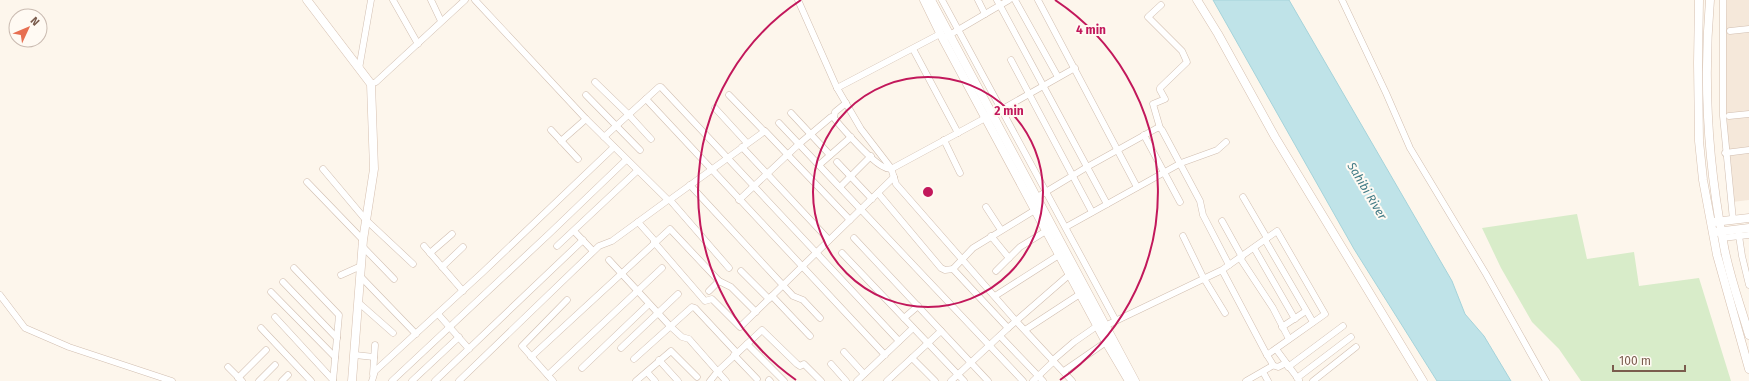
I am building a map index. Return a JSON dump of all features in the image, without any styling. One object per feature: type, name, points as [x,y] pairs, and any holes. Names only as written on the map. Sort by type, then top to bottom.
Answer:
[{"type":"street","points":[[307,0],[370,84],[374,155],[370,195],[362,243],[361,277],[352,381]]},
{"type":"street","points":[[359,70],[371,0]]},
{"type":"street","points":[[393,0],[418,44]]},
{"type":"street","points":[[431,0],[441,21]]},
{"type":"street","points":[[370,84],[376,82],[465,0]]},
{"type":"street","points":[[475,0],[586,119],[637,171],[669,200],[729,268]]},
{"type":"street","points":[[798,0],[837,88],[866,136],[891,168],[900,189],[1016,321],[1072,381]]},
{"type":"street","points":[[924,0],[941,37],[989,116]]},
{"type":"street","points":[[931,0],[950,35],[989,116],[1101,326],[1106,342],[1129,381]]},
{"type":"street","points":[[942,0],[1116,321]]},
{"type":"street","points":[[978,0],[985,14]]},
{"type":"street","points":[[837,88],[913,49],[941,37],[950,35],[985,14],[998,3],[1009,0]]},
{"type":"street","points":[[1015,0],[1058,77]]},
{"type":"street","points":[[1038,0],[1137,187]]},
{"type":"street","points":[[1197,0],[1218,34],[1275,137],[1423,381]]},
{"type":"street","points":[[1342,0],[1410,148],[1486,274],[1546,381]]},
{"type":"street","points":[[1699,0],[1699,141],[1710,223],[1732,314],[1749,369]]},
{"type":"street","points":[[1710,0],[1708,118],[1712,179],[1722,235],[1749,335]]},
{"type":"street","points":[[1723,0],[1722,76],[1725,153],[1733,220]]},
{"type":"street","points":[[998,3],[1107,204]]},
{"type":"street","points":[[1161,5],[1148,18],[1182,51],[1187,63],[1160,89],[1165,99],[1153,104],[1160,128],[1181,163],[1200,201],[1204,218],[1229,265]]},
{"type":"street","points":[[1730,31],[1749,29]]},
{"type":"street","points":[[913,49],[958,133]]},
{"type":"street","points":[[1011,60],[1092,212]]},
{"type":"street","points":[[834,116],[851,137],[871,156],[882,166],[891,168],[1001,110],[1075,68]]},
{"type":"street","points":[[595,82],[651,139]]},
{"type":"street","points":[[604,137],[658,87],[661,88],[899,341]]},
{"type":"street","points":[[586,95],[640,150]]},
{"type":"street","points":[[729,95],[850,220]]},
{"type":"street","points":[[646,99],[885,354]]},
{"type":"street","points":[[740,200],[810,134],[834,116],[835,112],[846,103]]},
{"type":"street","points":[[715,108],[768,174],[829,240]]},
{"type":"street","points":[[792,113],[830,155]]},
{"type":"street","points":[[1729,116],[1749,114]]},
{"type":"street","points":[[561,141],[586,119]]},
{"type":"street","points":[[779,123],[1023,381]]},
{"type":"street","points":[[1033,199],[1154,129],[1160,128]]},
{"type":"street","points":[[550,130],[578,159]]},
{"type":"street","points":[[460,381],[593,251],[601,245],[612,241],[764,131]]},
{"type":"street","points":[[1144,135],[1180,202]]},
{"type":"street","points":[[819,165],[851,137]]},
{"type":"street","points":[[944,140],[960,173]]},
{"type":"street","points":[[1066,227],[1181,163],[1217,150],[1226,142]]},
{"type":"street","points":[[373,374],[463,291],[614,147]]},
{"type":"street","points":[[1725,153],[1749,150]]},
{"type":"street","points":[[840,187],[871,156]]},
{"type":"street","points":[[392,381],[626,160]]},
{"type":"street","points":[[837,162],[872,199]]},
{"type":"street","points":[[323,169],[365,218],[412,264]]},
{"type":"street","points":[[557,246],[637,171]]},
{"type":"street","points":[[638,222],[704,301],[711,298],[739,326],[741,326],[894,177]]},
{"type":"street","points":[[307,182],[394,279]]},
{"type":"street","points":[[690,185],[783,285],[795,297],[804,301],[820,318]]},
{"type":"street","points":[[878,193],[941,268],[945,270],[953,269],[973,248],[1035,210]]},
{"type":"street","points":[[1243,197],[1313,322]]},
{"type":"street","points":[[1033,199],[1035,210],[1080,294],[1135,381]]},
{"type":"street","points":[[986,207],[1001,230]]},
{"type":"street","points":[[1710,223],[1749,218]]},
{"type":"street","points":[[1222,221],[1241,258],[1273,308],[1289,339]]},
{"type":"street","points":[[1712,232],[1722,235],[1738,233],[1749,228]]},
{"type":"street","points":[[531,357],[654,242],[671,229],[720,281],[731,287],[756,312]]},
{"type":"street","points":[[574,230],[593,251]]},
{"type":"street","points":[[996,271],[1023,244],[1046,231]]},
{"type":"street","points":[[1033,381],[1053,360],[1074,342],[1101,326],[1116,321],[1222,270],[1241,258],[1277,231],[1325,312],[1267,355]]},
{"type":"street","points":[[1738,233],[1749,235]]},
{"type":"street","points":[[1738,233],[1749,285]]},
{"type":"street","points":[[430,253],[452,234]]},
{"type":"street","points":[[991,236],[1009,258]]},
{"type":"street","points":[[1183,236],[1204,279],[1225,313]]},
{"type":"street","points":[[854,238],[988,381]]},
{"type":"street","points":[[435,381],[583,240]]},
{"type":"street","points":[[424,246],[463,291]]},
{"type":"street","points":[[442,267],[463,247]]},
{"type":"street","points":[[1254,248],[1295,319]]},
{"type":"street","points":[[842,252],[964,381]]},
{"type":"street","points":[[994,296],[1060,255]]},
{"type":"street","points":[[609,260],[670,326],[682,337],[689,339],[726,381]]},
{"type":"street","points":[[341,275],[361,266]]},
{"type":"street","points":[[294,268],[338,313],[339,317],[333,380]]},
{"type":"street","points":[[548,375],[662,268]]},
{"type":"street","points":[[953,269],[1008,328]]},
{"type":"street","points":[[1222,270],[1272,365],[1278,367],[1287,365],[1343,326]]},
{"type":"street","points":[[741,271],[810,336]]},
{"type":"street","points":[[951,381],[989,345],[1070,274]]},
{"type":"street","points":[[361,277],[416,334]]},
{"type":"street","points":[[709,291],[720,281]]},
{"type":"street","points":[[283,282],[337,338]]},
{"type":"street","points":[[271,292],[336,357]]},
{"type":"street","points":[[621,348],[678,294]]},
{"type":"street","points":[[1025,330],[1080,294]]},
{"type":"street","points":[[0,295],[26,328],[62,344],[157,379],[172,381]]},
{"type":"street","points":[[553,381],[523,348],[523,345],[567,300]]},
{"type":"street","points":[[359,303],[393,333]]},
{"type":"street","points":[[582,368],[650,304]]},
{"type":"street","points":[[904,318],[918,306]]},
{"type":"street","points":[[634,359],[691,307],[694,307],[757,379]]},
{"type":"street","points":[[1282,327],[1306,311]]},
{"type":"street","points":[[438,314],[469,349]]},
{"type":"street","points":[[275,317],[333,380]]},
{"type":"street","points":[[261,328],[311,381]]},
{"type":"street","points":[[857,381],[914,328]]},
{"type":"street","points":[[710,381],[718,371],[763,330],[797,364],[800,366],[804,364],[820,381]]},
{"type":"street","points":[[887,381],[941,331]]},
{"type":"street","points":[[1000,336],[1043,381]]},
{"type":"street","points":[[412,381],[459,337]]},
{"type":"street","points":[[1276,349],[1298,379],[1351,337]]},
{"type":"street","points":[[1064,371],[1106,342]]},
{"type":"street","points":[[747,344],[784,381]]},
{"type":"street","points":[[372,381],[375,345]]},
{"type":"street","points":[[1313,381],[1356,347]]},
{"type":"street","points":[[228,367],[240,379],[266,350]]},
{"type":"street","points":[[636,381],[671,351],[697,377]]},
{"type":"street","points":[[844,352],[864,374]]},
{"type":"street","points":[[355,355],[374,357]]},
{"type":"street","points":[[912,358],[935,381]]},
{"type":"street","points":[[659,360],[678,381]]},
{"type":"street","points":[[831,364],[846,381]]},
{"type":"street","points":[[259,381],[276,365]]},
{"type":"street","points":[[1246,381],[1263,372],[1272,365]]},
{"type":"street","points":[[647,372],[656,381]]},
{"type":"street","points":[[1263,372],[1268,381]]},
{"type":"street","points":[[282,381],[288,375]]},
{"type":"shaded area","points":[[1727,0],[1749,0],[1749,200],[1732,202],[1723,113]]},
{"type":"green space","points":[[1577,214],[1587,259],[1634,252],[1639,286],[1699,278],[1731,381],[1581,381],[1559,349],[1532,322],[1501,268],[1482,228]]},
{"type":"water","name":"Sahibi River","points":[[1213,0],[1289,0],[1452,281],[1465,314],[1484,336],[1511,381],[1437,381],[1354,249]]}]
